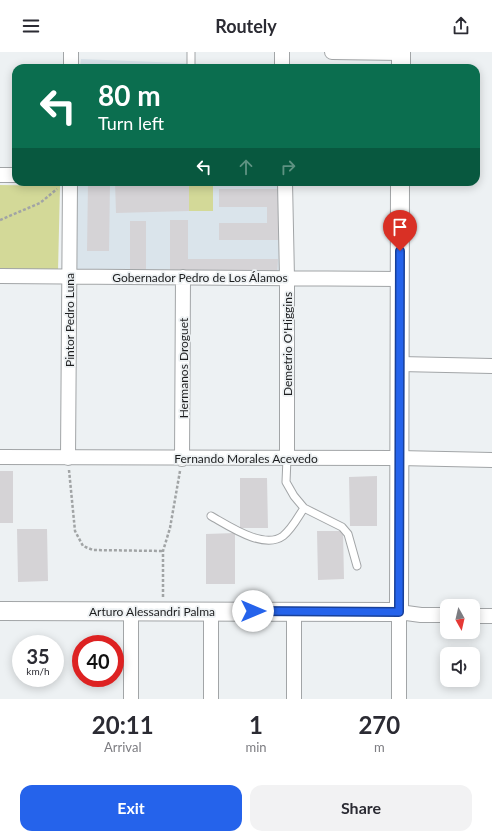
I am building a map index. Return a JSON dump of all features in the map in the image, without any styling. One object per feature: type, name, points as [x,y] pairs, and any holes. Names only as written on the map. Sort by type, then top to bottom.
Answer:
[{"type":"street","points":[[71,52],[71,64]]},
{"type":"street","points":[[282,52],[282,64]]},
{"type":"street","points":[[332,52],[401,58]]},
{"type":"street","points":[[0,175],[12,175]]},
{"type":"street","name":"Pintor Pedro Luna","points":[[64,186],[69,277],[68,458]]},
{"type":"street","name":"Demetrio O'Higgins","points":[[285,186],[287,458]]},
{"type":"street","points":[[399,699],[400,186]]},
{"type":"street","name":"Gobernador Pedro de Los Álamos","points":[[0,276],[400,279]]},
{"type":"street","name":"Hermanos Droguet","points":[[182,458],[183,277]]},
{"type":"street","points":[[400,364],[492,366]]},
{"type":"street","name":"Fernando Morales Acevedo","points":[[0,457],[399,458],[492,460]]},
{"type":"street","name":"Arturo Alessandri Palma","points":[[0,611],[294,611],[399,612],[421,615],[440,615]]},
{"type":"street","points":[[131,611],[131,699]]},
{"type":"street","points":[[211,611],[211,699]]},
{"type":"street","points":[[294,611],[294,699]]},
{"type":"street","points":[[480,616],[492,616]]},
{"type":"lane","points":[[190,52],[191,64]]},
{"type":"lane","points":[[287,458],[286,482],[294,496],[304,508],[342,527],[348,534],[357,566]]},
{"type":"lane","points":[[211,516],[255,538],[272,540],[286,533],[304,508]]},
{"type":"path","points":[[0,220],[40,203],[63,186]]},
{"type":"path","points":[[68,458],[75,531],[83,546],[93,550],[164,551]]},
{"type":"path","points":[[162,611],[164,551],[170,528],[182,458]]},
{"type":"shaded area","points":[[81,59],[207,64],[80,64]]},
{"type":"shaded area","points":[[77,186],[283,186],[284,275],[75,273]]},
{"type":"green space","points":[[0,185],[60,186],[58,271],[0,271]]},
{"type":"green space","points":[[189,186],[213,186],[213,211],[189,211]]},
{"type":"building","points":[[88,186],[110,186],[109,251],[87,251]]},
{"type":"building","points":[[115,186],[189,186],[189,211],[116,213]]},
{"type":"building","points":[[219,189],[278,189],[279,240],[219,240],[219,223],[267,223],[267,207],[219,207]]},
{"type":"building","points":[[170,220],[188,220],[188,259],[278,259],[277,276],[170,276]]},
{"type":"building","points":[[130,221],[146,221],[146,274],[130,274]]},
{"type":"building","points":[[0,471],[13,471],[13,523],[0,523]]},
{"type":"building","points":[[377,476],[377,526],[350,526],[349,477]]},
{"type":"building","points":[[240,478],[267,478],[268,528],[240,528]]},
{"type":"building","points":[[17,529],[47,529],[48,581],[18,582]]},
{"type":"building","points":[[317,531],[343,531],[344,579],[318,580]]},
{"type":"building","points":[[235,533],[235,584],[206,584],[206,534]]},
{"type":"route","points":[[253,611],[399,612],[400,251]]}]
